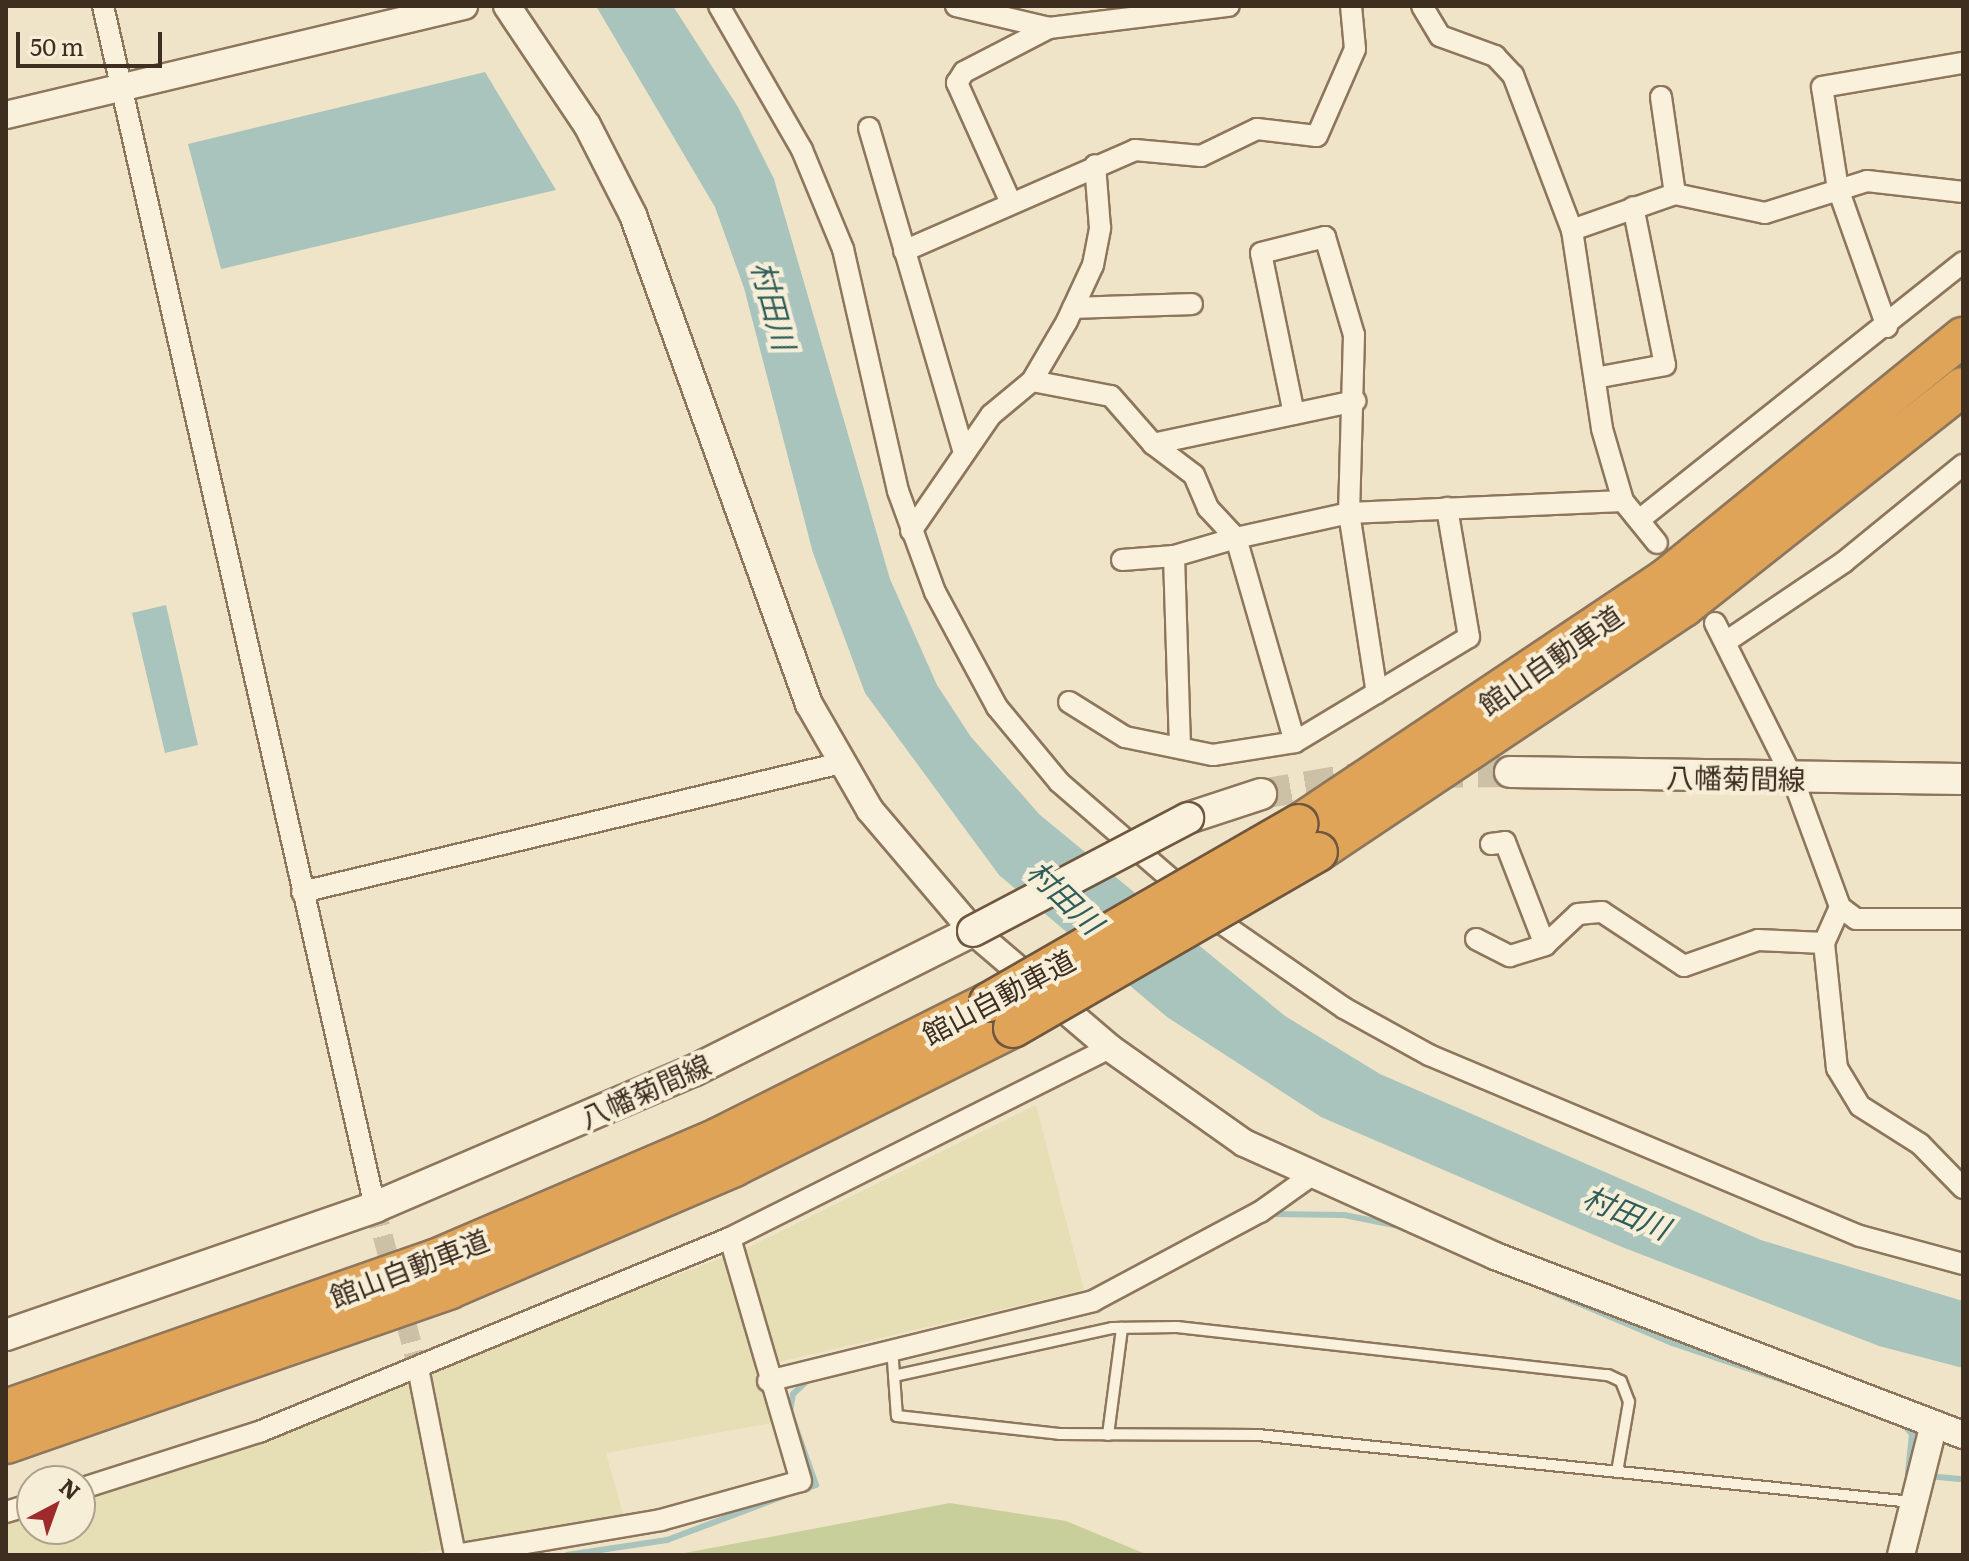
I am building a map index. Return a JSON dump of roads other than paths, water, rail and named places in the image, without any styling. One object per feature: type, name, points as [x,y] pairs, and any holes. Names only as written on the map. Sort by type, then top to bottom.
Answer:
[{"type":"highway","name":"館山自動車道","points":[[1308,838],[1665,579],[1963,337]]},
{"type":"highway","name":"館山自動車道","points":[[6,1444],[450,1289],[734,1167],[1308,838],[1684,607],[1963,387]]},
{"type":"highway","name":"館山自動車道","points":[[6,1409],[450,1253],[1001,1015]]},
{"type":"main road","name":"八幡菊間線","points":[[1510,772],[1793,779],[1963,779]]},
{"type":"main road","name":"八幡菊間線","points":[[6,1335],[375,1207],[693,1071],[973,931],[1188,818],[1261,794]]},
{"type":"street","points":[[103,6],[126,89],[302,892],[375,1207]]},
{"type":"street","points":[[6,115],[126,89],[464,6]]},
{"type":"street","points":[[507,6],[587,125],[633,215],[778,634],[841,763],[901,852],[973,931],[1110,1048],[1199,1115],[1312,1175],[1495,1256],[1963,1435]]},
{"type":"street","points":[[719,6],[802,150],[843,249],[911,531],[961,647],[1026,746],[1224,925],[1344,1008],[1429,1055],[1684,1166],[1860,1236],[1963,1264]]},
{"type":"street","points":[[956,6],[1049,28]]},
{"type":"street","points":[[1011,203],[957,83],[964,72],[1049,28],[1144,12],[1229,6]]},
{"type":"street","points":[[904,251],[1135,150],[1201,156],[1257,129],[1317,136],[1355,49],[1351,6]]},
{"type":"street","points":[[1422,6],[1440,36],[1495,56],[1513,75],[1572,230],[1595,378],[1623,501],[1657,543]]},
{"type":"street","points":[[1887,327],[1838,189],[1822,87],[1963,63]]},
{"type":"street","points":[[1661,97],[1675,194]]},
{"type":"street","points":[[869,128],[964,452]]},
{"type":"street","points":[[911,531],[991,415],[1032,381],[1073,308],[1100,228],[1095,165]]},
{"type":"street","points":[[1572,230],[1675,194],[1765,213],[1867,181],[1963,192]]},
{"type":"street","points":[[1595,378],[1665,365],[1633,207]]},
{"type":"street","points":[[1294,414],[1261,253],[1325,237],[1354,335],[1355,401],[1349,513],[1377,693]]},
{"type":"street","points":[[1639,520],[1887,327],[1963,262]]},
{"type":"street","points":[[1073,308],[1192,304]]},
{"type":"street","points":[[1032,381],[1111,396],[1153,444],[1194,475],[1208,508],[1236,538],[1295,742]]},
{"type":"street","points":[[1153,444],[1355,401]]},
{"type":"street","points":[[1727,641],[1844,562],[1963,465]]},
{"type":"street","points":[[1122,560],[1174,556],[1236,538],[1349,513],[1623,501]]},
{"type":"street","points":[[1069,702],[1125,737],[1213,755],[1295,742],[1469,637],[1447,508]]},
{"type":"street","points":[[1174,556],[1180,746]]},
{"type":"street","points":[[1715,623],[1727,641],[1793,779],[1840,907],[1856,919],[1963,919]]},
{"type":"street","points":[[302,892],[841,763]]},
{"type":"street","points":[[1491,844],[1505,842],[1545,945]]},
{"type":"street","points":[[1840,907],[1824,943],[1837,1068],[1846,1090],[1920,1144],[1963,1188]]},
{"type":"street","points":[[1476,939],[1510,956],[1545,945],[1578,914],[1602,912],[1684,966],[1758,940],[1824,943]]},
{"type":"street","points":[[96,1484],[259,1432],[730,1238],[1110,1048]]},
{"type":"street","points":[[768,1381],[892,1345],[1093,1301],[1260,1212],[1312,1175]]},
{"type":"street","points":[[418,1368],[456,1555],[661,1520],[801,1481],[768,1381],[730,1238]]},
{"type":"street","points":[[1901,1555],[1934,1424]]},
{"type":"lane","points":[[894,1376],[1122,1328],[1177,1327],[1608,1375],[1621,1381],[1629,1402],[1617,1472]]},
{"type":"lane","points":[[1108,1435],[1122,1328]]},
{"type":"lane","points":[[892,1345],[897,1416],[1108,1435],[1258,1435],[1914,1502]]},
{"type":"water","name":"村田川","points":[[596,6],[673,6],[738,107],[774,179],[890,579],[937,685],[971,737],[1040,815],[1285,1016],[1380,1074],[1761,1240],[1963,1301],[1963,1368],[1879,1346],[1622,1247],[1321,1117],[1167,1017],[999,875],[865,693],[813,553],[744,288],[715,207]]},
{"type":"water","points":[[485,72],[556,190],[221,269],[188,144]]},
{"type":"water","points":[[166,605],[198,745],[165,753],[132,613]]},
{"type":"waterway","points":[[1272,1214],[1344,1215],[1399,1226]]},
{"type":"waterway","points":[[1545,1289],[1672,1343],[1788,1382]]},
{"type":"waterway","points":[[1026,1328],[1073,1315]]},
{"type":"waterway","points":[[802,1490],[816,1485],[790,1411],[793,1394],[809,1379]]},
{"type":"waterway","points":[[1900,1421],[1912,1434],[1908,1473],[1916,1474]]},
{"type":"waterway","points":[[1927,1476],[1963,1479]]},
{"type":"waterway","points":[[567,1555],[667,1540],[784,1496]]},
{"type":"tunnel","points":[[1433,773],[1510,772]]},
{"type":"tunnel","points":[[1261,794],[1373,775]]},
{"type":"tunnel","points":[[375,1207],[418,1368]]}]
